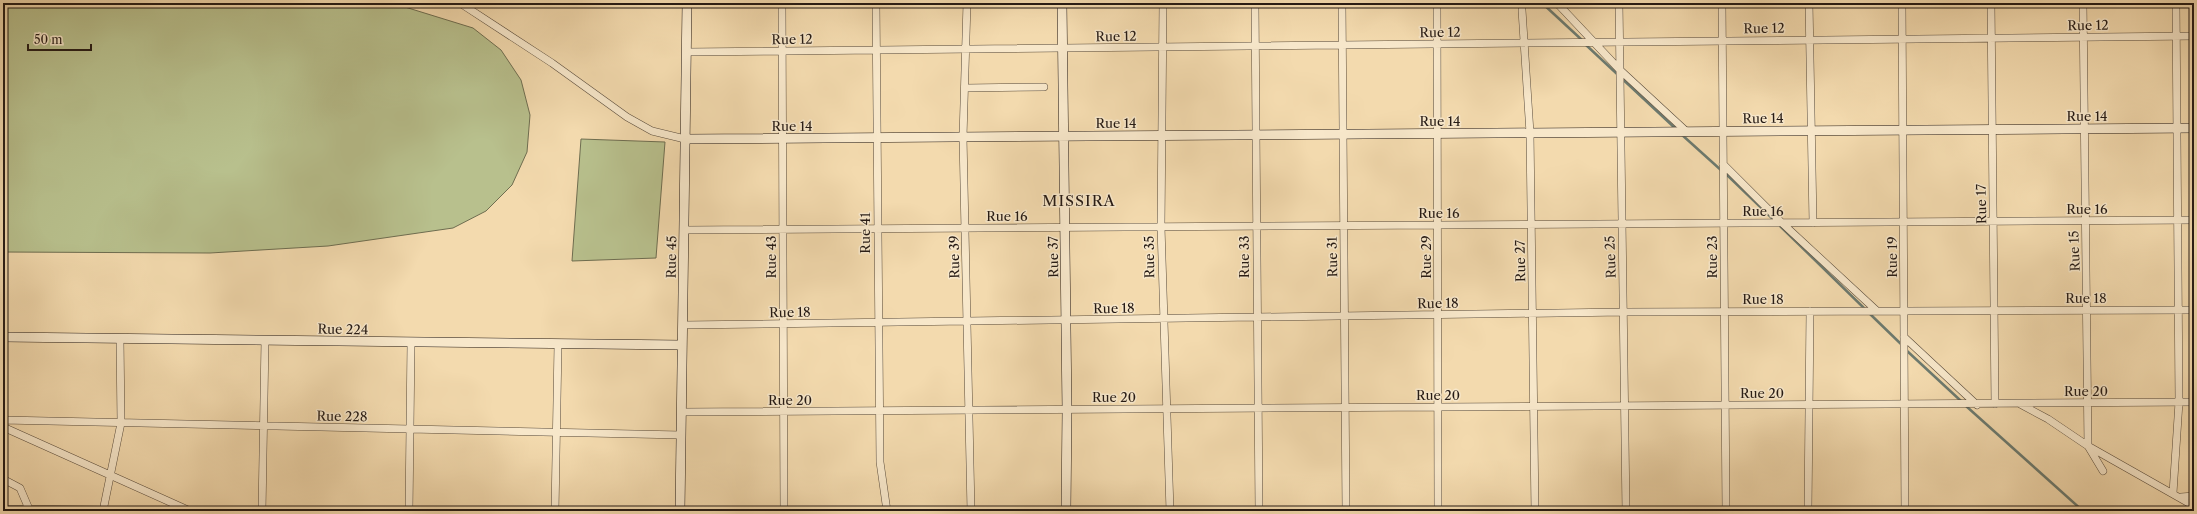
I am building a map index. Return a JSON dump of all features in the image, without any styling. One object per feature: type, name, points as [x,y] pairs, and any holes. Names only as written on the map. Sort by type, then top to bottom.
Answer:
[{"type":"street","points":[[460,3],[552,63],[627,117],[652,131],[685,139]]},
{"type":"street","name":"Rue 45","points":[[680,511],[687,3]]},
{"type":"street","name":"Rue 43","points":[[782,3],[784,511]]},
{"type":"street","name":"Rue 41","points":[[876,3],[878,411],[880,462],[887,511]]},
{"type":"street","name":"Rue 39","points":[[966,3],[963,138],[970,410],[970,511]]},
{"type":"street","name":"Rue 37","points":[[1062,3],[1068,410],[1066,511]]},
{"type":"street","name":"Rue 35","points":[[1163,3],[1164,47],[1161,136],[1162,319],[1170,511]]},
{"type":"street","name":"Rue 33","points":[[1255,3],[1258,511]]},
{"type":"street","name":"Rue 31","points":[[1342,3],[1346,511]]},
{"type":"street","name":"Rue 29","points":[[1436,3],[1438,134],[1438,511]]},
{"type":"street","points":[[1557,3],[1620,70],[1686,132]]},
{"type":"street","name":"Rue 25","points":[[1619,3],[1626,511]]},
{"type":"street","name":"Rue 23","points":[[1722,3],[1726,511]]},
{"type":"street","points":[[1809,3],[1813,223]]},
{"type":"street","name":"Rue 19","points":[[1902,3],[1905,511]]},
{"type":"street","name":"Rue 17","points":[[1990,3],[1995,404]]},
{"type":"street","name":"Rue 15","points":[[2083,3],[2087,310],[2086,403],[2088,446]]},
{"type":"street","points":[[2173,493],[2178,402],[2176,3]]},
{"type":"street","name":"Rue 27","points":[[1522,10],[1530,133],[1535,511]]},
{"type":"street","name":"Rue 12","points":[[686,52],[2194,36]]},
{"type":"street","points":[[965,88],[1044,87]]},
{"type":"street","name":"Rue 14","points":[[685,139],[1723,132],[1812,130],[2085,130],[2194,128]]},
{"type":"street","points":[[1723,164],[1782,223],[1877,311]]},
{"type":"street","name":"Rue 16","points":[[684,230],[2194,220]]},
{"type":"street","name":"Rue 18","points":[[683,325],[1624,312],[2194,310]]},
{"type":"street","points":[[1808,511],[1810,311]]},
{"type":"street","name":"Rue 224","points":[[3,337],[412,344],[682,345]]},
{"type":"street","points":[[3,509],[103,510],[121,423],[120,339]]},
{"type":"street","points":[[1904,340],[1977,404]]},
{"type":"street","points":[[262,511],[265,341]]},
{"type":"street","points":[[408,511],[412,344]]},
{"type":"street","points":[[555,511],[558,345]]},
{"type":"street","name":"Rue 20","points":[[682,412],[2194,402]]},
{"type":"street","points":[[2018,403],[2048,419],[2088,446],[2181,497],[2194,506]]},
{"type":"street","name":"Rue 228","points":[[3,420],[681,435]]},
{"type":"street","points":[[3,427],[190,511]]},
{"type":"street","points":[[2088,446],[2104,470]]},
{"type":"street","points":[[3,480],[20,488],[29,509]]},
{"type":"street","points":[[2181,497],[2194,496]]},
{"type":"green space","points":[[3,3],[392,3],[473,28],[501,50],[521,80],[530,115],[527,152],[512,185],[486,211],[453,228],[328,246],[210,253],[3,252]]},
{"type":"green space","points":[[581,139],[665,142],[656,258],[572,261]]},
{"type":"waterway","points":[[1542,3],[1583,41]]},
{"type":"waterway","points":[[1586,45],[1676,129]]},
{"type":"waterway","points":[[1681,134],[1722,171]]},
{"type":"waterway","points":[[1726,174],[1776,222]]},
{"type":"waterway","points":[[1779,225],[1866,310]]},
{"type":"waterway","points":[[1869,313],[1903,346]]},
{"type":"waterway","points":[[1906,350],[1961,401]]},
{"type":"waterway","points":[[1966,406],[2083,511]]},
{"type":"district","name":"MISSIRA","points":[[1079,201]]}]
